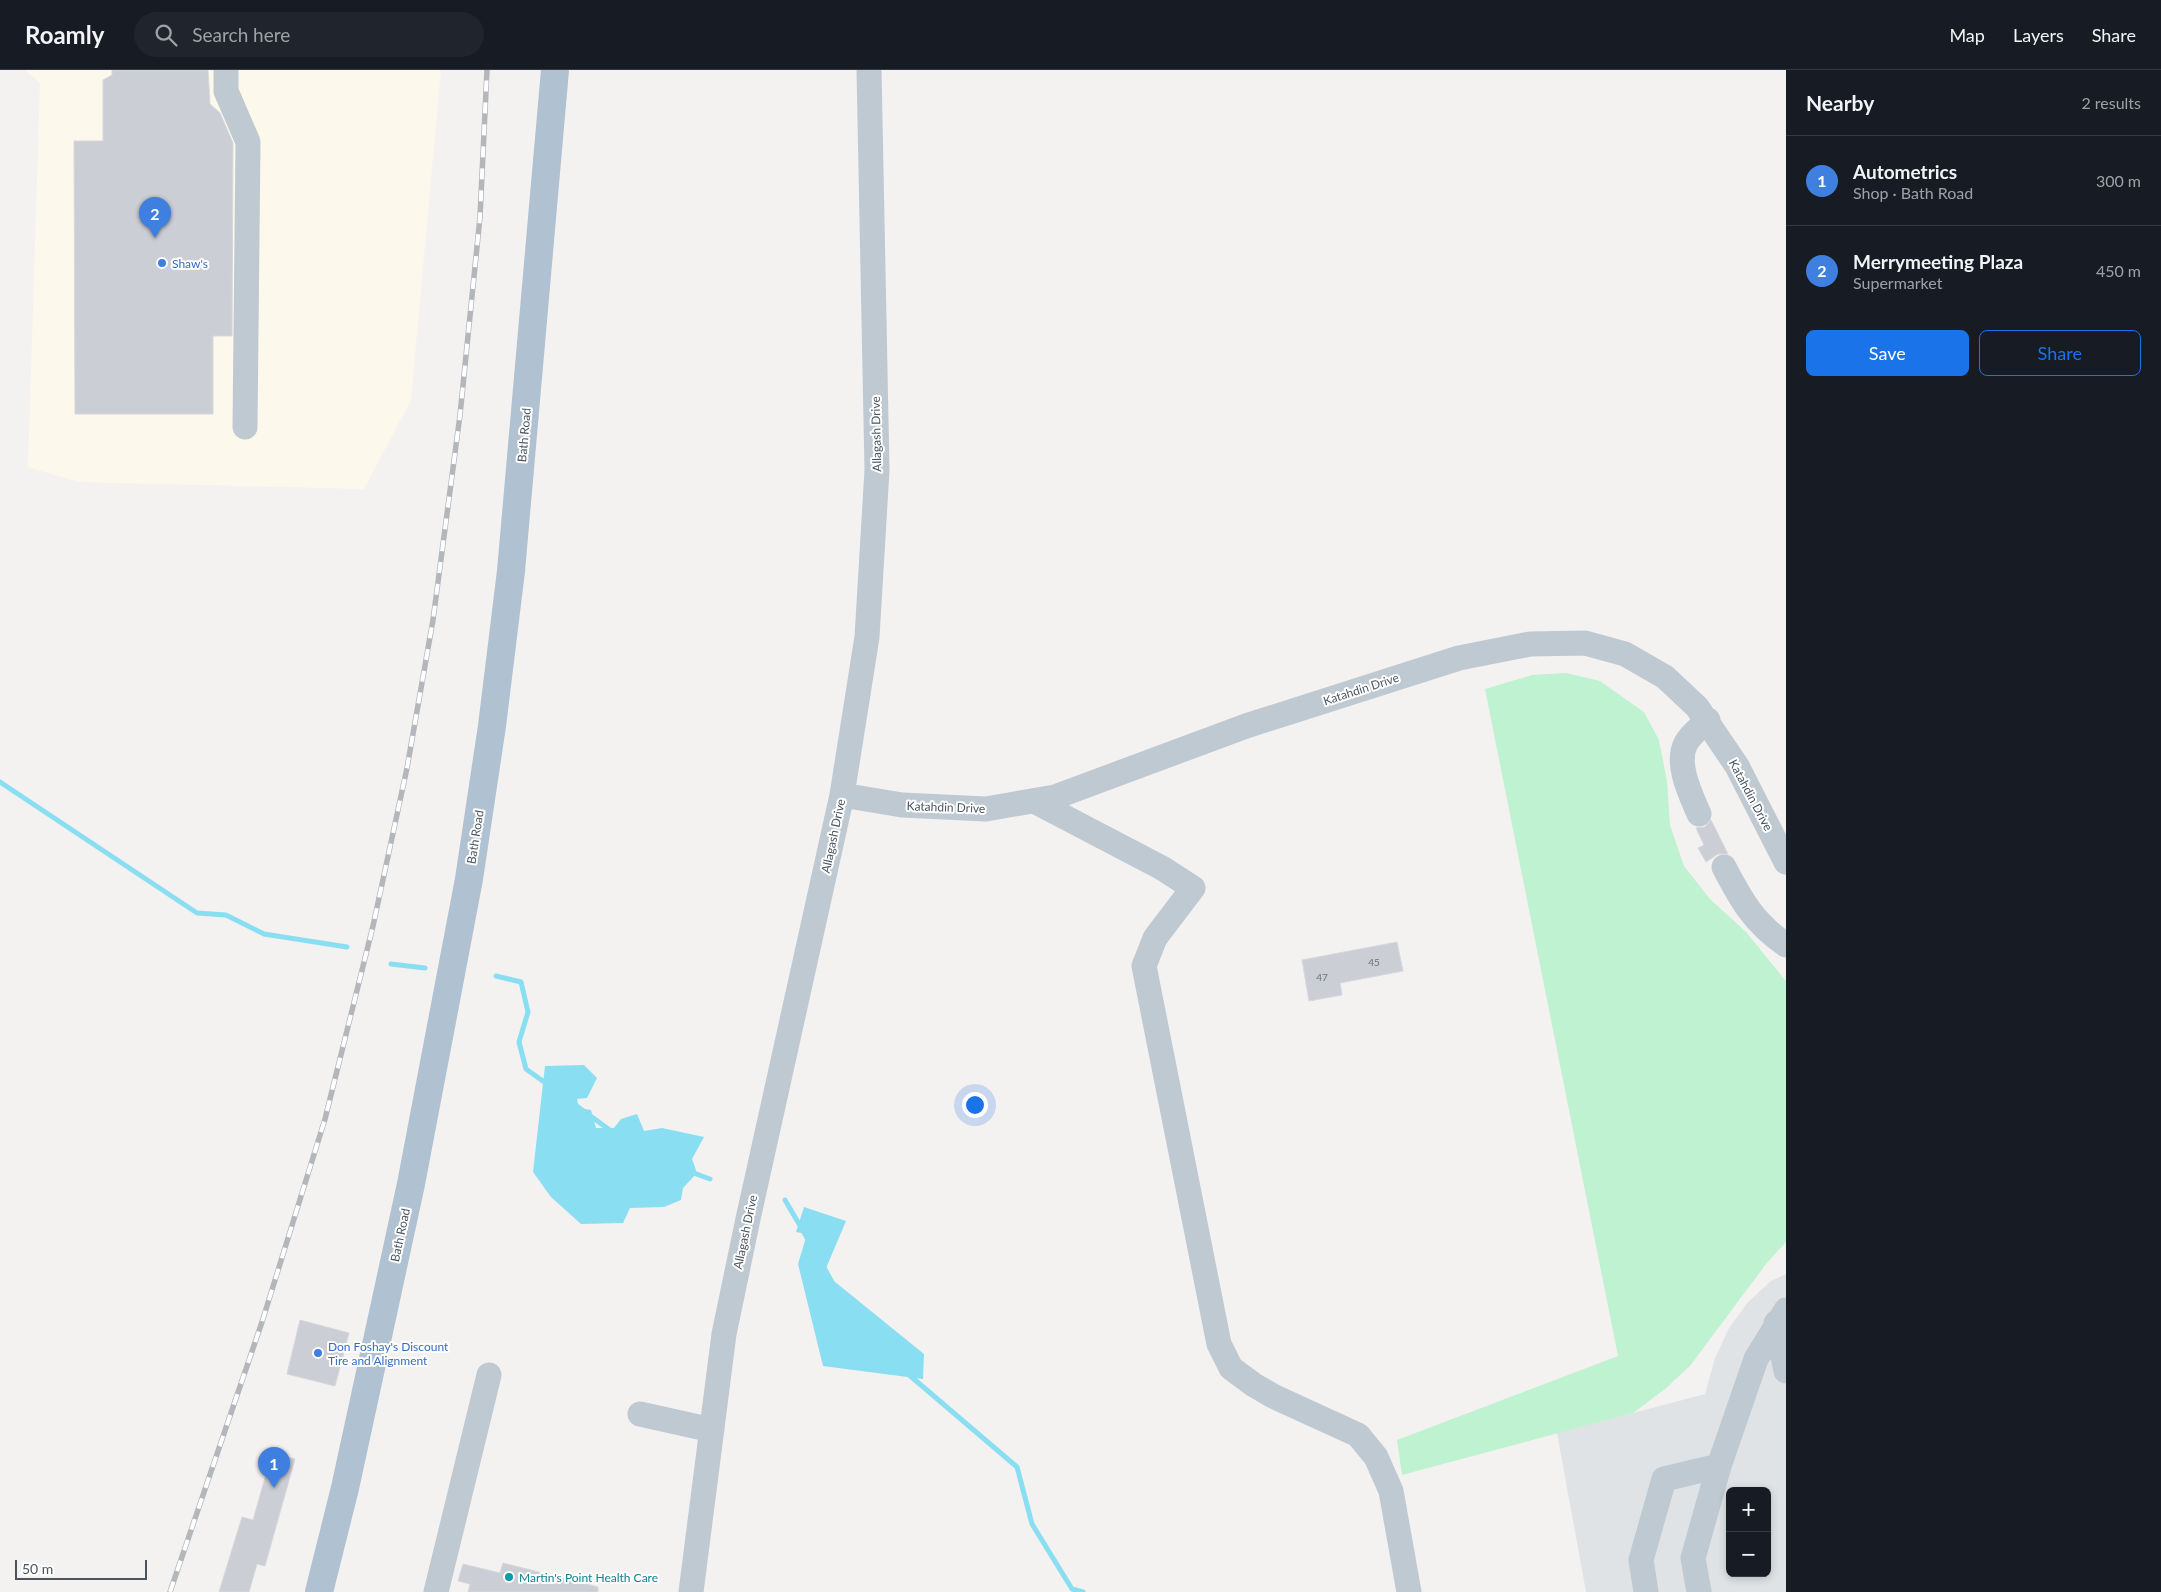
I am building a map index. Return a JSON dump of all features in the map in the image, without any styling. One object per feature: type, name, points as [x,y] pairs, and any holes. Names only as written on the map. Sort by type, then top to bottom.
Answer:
[{"type":"main road","name":"Bath Road","points":[[319,1592],[345,1488],[411,1184],[442,1031],[470,869],[492,726],[511,571],[555,70]]},
{"type":"street","points":[[226,70],[226,91],[248,142],[246,426]]},
{"type":"street","name":"Allagash Drive","points":[[691,1592],[724,1334],[842,795],[867,637],[877,470],[869,70]]},
{"type":"street","name":"Katahdin Drive","points":[[842,795],[902,805],[986,809],[1055,797],[1246,726],[1450,661],[1530,644],[1585,644],[1625,654],[1665,677],[1708,720],[1737,766],[1786,862]]},
{"type":"street","points":[[1700,814],[1685,776],[1684,747],[1687,740],[1708,720]]},
{"type":"street","points":[[1034,801],[1162,868],[1194,888],[1155,938],[1144,966],[1219,1344],[1231,1368],[1273,1396],[1358,1435],[1376,1457],[1391,1491],[1408,1592]]},
{"type":"street","points":[[1724,867],[1750,914],[1761,926],[1786,945]]},
{"type":"street","points":[[1781,1317],[1786,1371]]},
{"type":"street","points":[[1699,1592],[1693,1558],[1719,1466],[1756,1359],[1781,1317]]},
{"type":"street","points":[[436,1592],[489,1375]]},
{"type":"street","points":[[640,1414],[712,1430]]},
{"type":"street","points":[[1646,1592],[1640,1560],[1664,1479],[1719,1466]]},
{"type":"shaded area","points":[[25,70],[441,70],[411,400],[364,489],[78,482],[28,467],[40,83]]},
{"type":"shaded area","points":[[1786,1274],[1786,1592],[1586,1592],[1557,1433],[1705,1394],[1715,1358],[1729,1328],[1748,1302],[1771,1281]]},
{"type":"green space","points":[[1566,673],[1600,681],[1644,712],[1659,740],[1667,781],[1670,825],[1684,866],[1710,899],[1746,932],[1786,981],[1786,1242],[1766,1264],[1690,1366],[1665,1389],[1633,1413],[1402,1475],[1397,1440],[1618,1356],[1485,689],[1532,675]]},
{"type":"water","points":[[584,1065],[597,1078],[587,1098],[577,1099],[579,1108],[591,1110],[596,1128],[614,1128],[621,1119],[637,1114],[644,1131],[662,1128],[704,1137],[692,1159],[697,1173],[683,1188],[681,1200],[664,1207],[630,1208],[623,1223],[581,1224],[551,1197],[533,1172],[545,1066]]},
{"type":"water","points":[[804,1207],[846,1221],[824,1273],[924,1354],[923,1379],[823,1366],[798,1264],[807,1234],[796,1232]]},
{"type":"building","points":[[112,70],[208,70],[210,104],[220,113],[233,143],[232,336],[213,336],[213,414],[75,414],[74,141],[103,141],[103,80],[112,75]]},
{"type":"building","points":[[1711,820],[1728,854],[1718,854],[1706,862],[1698,848],[1704,845],[1696,828],[1705,827]]},
{"type":"building","points":[[1397,942],[1403,971],[1340,983],[1342,995],[1309,1001],[1302,960]]},
{"type":"building","name":"Don Foshay's Discount Tire and Alignment","points":[[300,1320],[349,1333],[335,1386],[287,1374]]},
{"type":"building","points":[[272,1453],[295,1459],[265,1566],[257,1564],[249,1592],[219,1592],[242,1517],[253,1520]]},
{"type":"building","name":"Martin's Point Health Care","points":[[503,1563],[598,1587],[598,1592],[468,1592],[470,1584],[458,1581],[463,1564],[500,1573]]},
{"type":"waterway","points":[[0,782],[197,913],[226,915],[264,934],[347,947]]},
{"type":"waterway","points":[[391,964],[425,968]]},
{"type":"waterway","points":[[496,976],[521,982],[528,1012],[519,1042],[526,1069],[547,1084]]},
{"type":"waterway","points":[[574,1104],[611,1131]]},
{"type":"waterway","points":[[691,1172],[710,1179]]},
{"type":"waterway","points":[[785,1200],[809,1241]]},
{"type":"waterway","points":[[823,1266],[832,1282]]},
{"type":"waterway","points":[[908,1374],[1017,1467],[1032,1524],[1072,1589],[1083,1592]]},
{"type":"railway","points":[[170,1592],[262,1322],[325,1119],[373,926],[407,768],[433,620],[460,415],[480,217],[487,70]]},
{"type":"place","name":"Merrymeeting Plaza","points":[[155,238]]},
{"type":"place","name":"Shaw's","points":[[162,263]]},
{"type":"place","name":"Don Foshay's Discount Tire and Alignment","points":[[318,1353]]},
{"type":"place","name":"Autometrics","points":[[274,1488]]},
{"type":"place","name":"Martin's Point Health Care","points":[[509,1577]]}]
